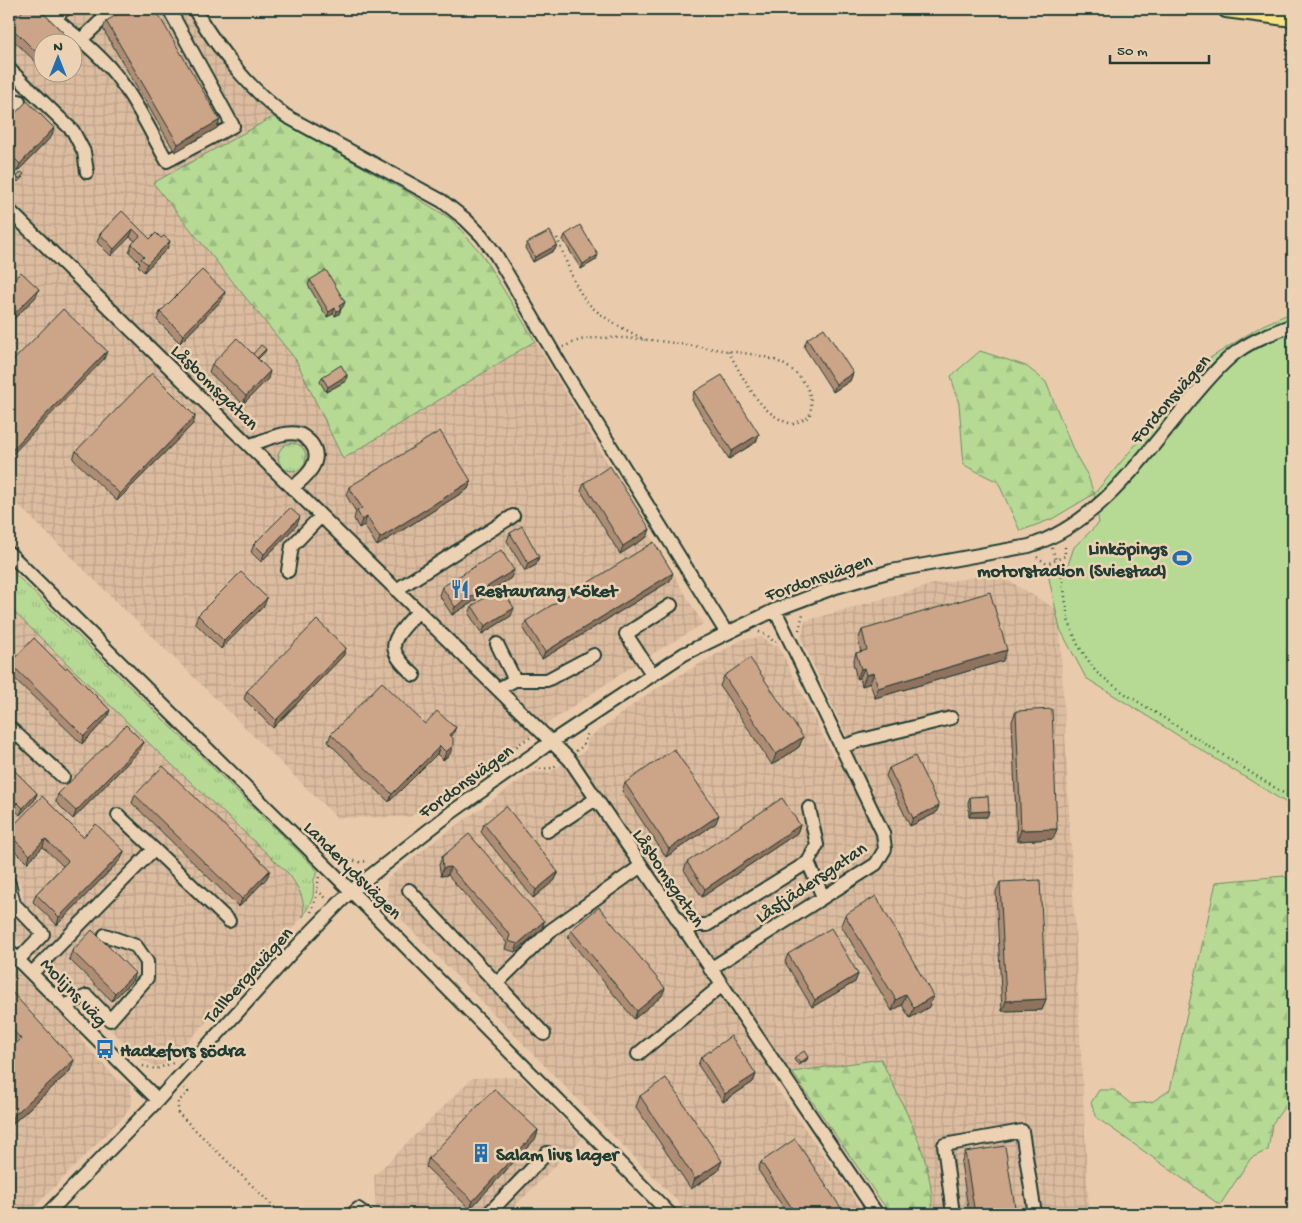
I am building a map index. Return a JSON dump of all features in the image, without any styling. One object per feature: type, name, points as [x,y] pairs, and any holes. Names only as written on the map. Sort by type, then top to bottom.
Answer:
[{"type":"main road","points":[[1226,9],[1292,18]]},
{"type":"street","points":[[43,9],[73,32]]},
{"type":"street","points":[[55,19],[64,9]]},
{"type":"street","points":[[116,9],[109,13],[82,39],[121,82],[167,161],[233,126],[168,9]]},
{"type":"street","points":[[194,9],[225,55],[265,100],[286,116],[442,201],[465,219],[482,236],[496,255],[553,352],[726,632]]},
{"type":"street","points":[[9,68],[73,131],[84,152],[87,172]]},
{"type":"street","points":[[9,112],[19,101]]},
{"type":"street","name":"Låsbomsgatan","points":[[9,210],[567,757],[877,1214]]},
{"type":"street","name":"Fordonsvägen","points":[[351,891],[452,812],[529,757],[652,674],[726,632],[775,610],[836,587],[892,571],[1004,552],[1049,540],[1091,512],[1119,485],[1218,368],[1238,351],[1257,339],[1293,325]]},
{"type":"street","points":[[250,445],[292,434],[300,434],[307,439],[316,453],[315,460],[307,476],[292,488]]},
{"type":"street","points":[[288,571],[292,546],[321,516]]},
{"type":"street","points":[[396,590],[513,516]]},
{"type":"street","name":"Landerydsvägen","points":[[9,553],[328,868],[670,1214]]},
{"type":"street","points":[[652,674],[626,634],[671,605]]},
{"type":"street","name":"Låsfjädersgatan","points":[[710,970],[876,864],[885,850],[883,833],[775,610]]},
{"type":"street","points":[[414,675],[399,661],[394,650],[394,639],[418,611]]},
{"type":"street","points":[[498,644],[515,680]]},
{"type":"street","points":[[498,690],[515,680],[547,680],[594,655]]},
{"type":"street","points":[[841,748],[862,740],[951,718]]},
{"type":"street","points":[[9,727],[62,777]]},
{"type":"street","points":[[547,831],[596,799]]},
{"type":"street","points":[[685,932],[696,925],[707,925],[808,862],[817,846],[809,808]]},
{"type":"street","points":[[118,815],[229,921]]},
{"type":"street","points":[[32,973],[154,849]]},
{"type":"street","points":[[808,862],[823,897]]},
{"type":"street","points":[[496,984],[550,931],[641,866]]},
{"type":"street","points":[[9,883],[11,907],[43,934],[18,960]]},
{"type":"street","points":[[409,890],[544,1034]]},
{"type":"street","name":"Tallbergavägen","points":[[48,1214],[158,1100],[302,941],[351,891]]},
{"type":"street","points":[[64,1006],[87,996],[110,1020],[146,978],[147,962],[136,946],[105,935]]},
{"type":"street","name":"Molijns väg","points":[[9,951],[158,1100]]},
{"type":"street","points":[[638,1054],[721,986]]},
{"type":"street","points":[[953,1214],[944,1145],[1022,1132],[1035,1214]]},
{"type":"street","points":[[488,1214],[547,1153]]},
{"type":"street","points":[[353,1214],[358,1209],[365,1214]]},
{"type":"path","points":[[1286,60],[1292,18]]},
{"type":"path","points":[[557,238],[572,276],[585,299],[596,310],[645,341]]},
{"type":"path","points":[[553,352],[584,339],[645,341],[728,351],[779,362],[795,372],[810,393],[813,405],[809,417],[793,424],[773,416],[754,393],[728,351]]},
{"type":"path","points":[[1049,540],[1063,581],[1068,620],[1078,645],[1096,672],[1124,693],[1293,799]]},
{"type":"path","points":[[1033,556],[1040,557],[1047,564],[1065,556],[1064,546],[1067,540]]},
{"type":"path","points":[[750,632],[764,633],[774,642],[799,630],[800,619],[806,611]]},
{"type":"path","points":[[520,744],[538,769],[552,768],[583,746],[586,735],[592,730]]},
{"type":"path","points":[[508,756],[520,744],[540,731]]},
{"type":"path","points":[[309,916],[316,898],[318,878],[339,857],[360,862],[368,861],[376,856]]},
{"type":"path","points":[[138,1062],[149,1069],[156,1069],[175,1062]]},
{"type":"path","points":[[176,1080],[188,1092],[178,1102],[178,1113],[281,1214]]},
{"type":"shaded area","points":[[9,9],[187,9],[237,84],[273,117],[153,183],[296,360],[343,459],[535,341],[703,624],[634,665],[410,817],[337,818],[9,496]]},
{"type":"shaded area","points":[[996,573],[1056,609],[1060,629],[1089,1214],[932,1214],[932,1189],[881,1059],[792,1072],[770,1079],[865,1214],[690,1214],[387,905],[387,879],[433,842],[532,772],[550,772],[586,750],[588,738],[652,691],[743,639],[762,637],[773,646],[778,645],[834,758],[852,747],[801,639],[805,621],[934,584]]},
{"type":"shaded area","points":[[9,607],[153,747],[289,874],[302,892],[305,906],[303,917],[171,1060],[164,1064],[155,1066],[142,1060],[9,932],[9,924],[19,914],[23,895],[20,883],[9,870]]},
{"type":"shaded area","points":[[9,964],[80,1033],[81,1040],[117,1079],[130,1085],[132,1097],[132,1104],[125,1115],[28,1214],[9,1214]]},
{"type":"shaded area","points":[[521,1077],[582,1139],[507,1214],[381,1214],[376,1210],[374,1176],[472,1078]]},
{"type":"green space","points":[[273,117],[409,193],[451,219],[481,253],[535,341],[343,459],[296,360],[153,183]]},
{"type":"green space","name":"Linköpings motorstadion (Sviestad)","points":[[1293,312],[1293,807],[1086,678],[1060,629],[1048,574],[1067,568],[1074,547],[1099,523],[1094,494],[1207,360],[1263,325]]},
{"type":"green space","points":[[980,351],[1026,366],[1046,382],[1074,452],[1088,476],[1094,494],[1052,519],[1020,531],[998,482],[964,465],[959,404],[951,376]]},
{"type":"green space","points":[[292,443],[302,447],[306,457],[302,467],[292,471],[282,467],[278,457],[282,447]]},
{"type":"green space","points":[[9,568],[314,867],[318,872],[314,879],[313,897],[303,917],[303,899],[289,874],[153,747],[9,607]]},
{"type":"green space","points":[[1284,876],[1293,885],[1293,1095],[1272,1124],[1268,1150],[1251,1158],[1220,1205],[1097,1118],[1091,1103],[1099,1090],[1114,1090],[1131,1104],[1152,1102],[1170,1090],[1216,882]]},
{"type":"green space","points":[[881,1059],[908,1115],[923,1154],[932,1194],[932,1214],[890,1214],[792,1072]]},
{"type":"building","points":[[25,9],[39,9],[63,32],[32,32],[32,48],[9,25]]},
{"type":"building","points":[[127,9],[155,9],[220,120],[178,144],[106,21]]},
{"type":"building","points":[[27,101],[54,128],[20,164],[9,153],[9,143],[14,138],[9,133],[9,120]]},
{"type":"building","points":[[21,172],[24,174],[19,179],[17,177]]},
{"type":"building","points":[[122,211],[150,239],[156,233],[161,238],[164,236],[170,241],[147,264],[141,259],[144,256],[132,244],[140,236],[133,229],[114,249],[100,234]]},
{"type":"building","points":[[580,225],[598,255],[583,264],[565,235]]},
{"type":"building","points":[[550,231],[557,245],[535,257],[527,243]]},
{"type":"building","points":[[202,270],[225,292],[183,335],[160,312]]},
{"type":"building","points":[[326,270],[345,302],[339,306],[341,309],[337,311],[335,308],[329,312],[310,280]]},
{"type":"building","points":[[21,272],[39,289],[9,319],[9,285]]},
{"type":"building","points":[[63,309],[107,351],[9,453],[9,365]]},
{"type":"building","points":[[824,328],[853,373],[836,384],[807,339]]},
{"type":"building","points":[[237,338],[270,371],[246,396],[212,364]]},
{"type":"building","points":[[261,345],[266,349],[257,358],[253,354]]},
{"type":"building","points":[[341,365],[347,375],[328,387],[322,377]]},
{"type":"building","points":[[152,373],[195,416],[120,494],[76,451]]},
{"type":"building","points":[[722,375],[759,434],[732,451],[694,392]]},
{"type":"building","points":[[440,431],[471,481],[380,538],[367,517],[362,520],[357,511],[362,508],[349,487]]},
{"type":"building","points":[[610,466],[650,529],[623,546],[584,483]]},
{"type":"building","points":[[290,508],[300,517],[264,554],[254,544]]},
{"type":"building","points":[[522,526],[539,557],[528,563],[510,533]]},
{"type":"building","points":[[654,542],[673,573],[545,652],[526,621]]},
{"type":"building","points":[[501,550],[514,570],[455,607],[442,587]]},
{"type":"building","points":[[241,572],[267,598],[224,641],[198,615]]},
{"type":"building","points":[[501,587],[514,608],[485,626],[472,606]]},
{"type":"building","points":[[990,592],[1007,650],[878,688],[874,673],[866,675],[864,668],[861,669],[856,653],[867,650],[862,630]]},
{"type":"building","points":[[317,620],[346,648],[276,720],[247,691]]},
{"type":"building","points":[[34,638],[65,669],[67,667],[110,710],[84,736],[10,663]]},
{"type":"building","points":[[750,658],[803,737],[776,754],[724,676]]},
{"type":"building","points":[[382,682],[425,724],[437,711],[456,727],[450,735],[453,738],[453,746],[446,752],[440,746],[392,794],[331,734]]},
{"type":"building","points":[[1052,709],[1057,829],[1021,830],[1016,711]]},
{"type":"building","points":[[126,725],[143,742],[76,811],[58,794]]},
{"type":"building","points":[[674,749],[719,815],[669,849],[625,783]]},
{"type":"building","points":[[915,756],[939,806],[913,818],[889,768]]},
{"type":"building","points":[[9,765],[37,793],[23,808],[17,802],[9,811]]},
{"type":"building","points":[[163,766],[270,870],[242,899],[135,795]]},
{"type":"building","points":[[42,796],[83,837],[96,824],[124,851],[59,917],[36,894],[68,861],[45,839],[30,855],[9,834],[9,830]]},
{"type":"building","points":[[988,796],[989,811],[971,812],[970,797]]},
{"type":"building","points":[[782,798],[800,825],[705,889],[687,862]]},
{"type":"building","points":[[506,806],[558,872],[536,890],[484,824]]},
{"type":"building","points":[[469,834],[544,921],[518,944],[508,941],[510,935],[450,867],[443,868],[442,857]]},
{"type":"building","points":[[1040,880],[1046,999],[1006,1001],[1000,882]]},
{"type":"building","points":[[876,896],[933,996],[914,1008],[906,994],[896,1000],[845,915]]},
{"type":"building","points":[[599,907],[665,988],[637,1011],[571,930]]},
{"type":"building","points":[[831,928],[858,974],[815,1000],[788,954]]},
{"type":"building","points":[[92,930],[135,973],[115,993],[72,951]]},
{"type":"building","points":[[9,989],[74,1060],[9,1120],[9,1050],[21,1039],[9,1026]]},
{"type":"building","points":[[731,1036],[756,1074],[725,1094],[701,1057]]},
{"type":"building","points":[[804,1051],[808,1057],[800,1063],[795,1057]]},
{"type":"building","points":[[666,1078],[722,1161],[695,1179],[640,1096]]},
{"type":"building","name":"Salam livs lager","points":[[494,1089],[538,1130],[473,1201],[428,1159]]},
{"type":"building","points":[[795,1139],[845,1214],[796,1214],[761,1162]]},
{"type":"building","points":[[1005,1146],[1016,1214],[975,1214],[965,1152]]},
{"type":"place","name":"Linköpings motorstadion (Sviestad)","points":[[1182,558]]},
{"type":"place","name":"Restaurang Köket","points":[[460,589]]},
{"type":"place","name":"Hackefors södra","points":[[105,1049]]},
{"type":"place","name":"Salam livs lager","points":[[481,1153]]}]
